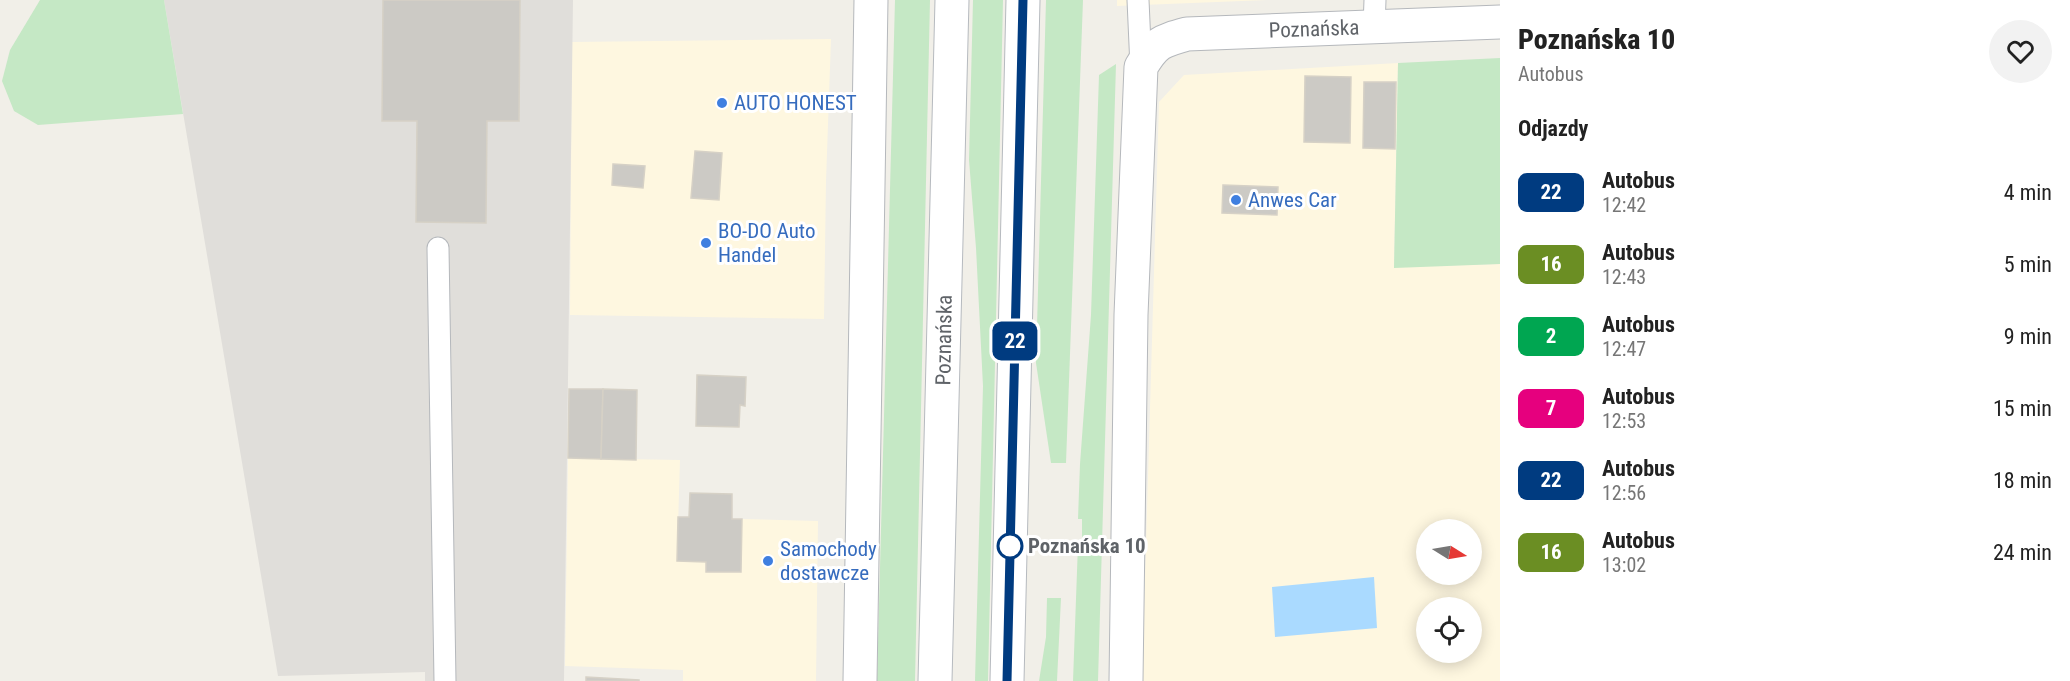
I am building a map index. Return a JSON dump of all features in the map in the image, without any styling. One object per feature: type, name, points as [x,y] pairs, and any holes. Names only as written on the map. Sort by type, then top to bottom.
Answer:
[{"type":"street","points":[[860,681],[871,0]]},
{"type":"street","name":"Poznańska","points":[[935,681],[952,0]]},
{"type":"street","points":[[1007,681],[1023,0]]},
{"type":"street","name":"Poznańska","points":[[1141,67],[1151,49],[1168,39],[1187,34],[1374,14],[1500,22]]},
{"type":"street","points":[[1126,681],[1131,315],[1141,67]]},
{"type":"lane","points":[[1138,0],[1141,67]]},
{"type":"lane","points":[[438,248],[445,681]]},
{"type":"shaded area","points":[[164,0],[573,0],[564,681],[425,681],[425,672],[278,676]]},
{"type":"shaded area","points":[[1117,0],[1267,0],[1117,6]]},
{"type":"shaded area","points":[[831,39],[824,319],[570,315],[572,42]]},
{"type":"shaded area","points":[[1398,63],[1394,267],[1500,264],[1500,681],[1142,681],[1159,102],[1184,75]]},
{"type":"shaded area","points":[[568,458],[680,460],[677,561],[706,562],[706,572],[741,572],[742,519],[818,521],[816,681],[683,681],[683,670],[565,666]]},
{"type":"green space","points":[[40,0],[164,0],[183,114],[38,125],[14,111],[2,81],[10,50]]},
{"type":"green space","points":[[895,0],[930,0],[915,681],[877,681]]},
{"type":"green space","points":[[973,0],[1003,0],[988,681],[975,681],[983,386],[969,160]]},
{"type":"green space","points":[[1046,0],[1083,0],[1066,463],[1051,463],[1036,363]]},
{"type":"green space","points":[[1500,58],[1500,264],[1394,268],[1398,63]]},
{"type":"green space","points":[[1116,64],[1098,681],[1073,681],[1078,544],[1082,543],[1082,519],[1078,519],[1091,315],[1099,75]]},
{"type":"green space","points":[[1047,598],[1061,598],[1057,681],[1039,681],[1046,637]]},
{"type":"water","points":[[1374,577],[1377,628],[1275,637],[1272,587]]},
{"type":"building","points":[[383,0],[520,0],[519,121],[487,121],[486,223],[416,222],[417,121],[382,121]]},
{"type":"building","points":[[1305,76],[1351,77],[1350,143],[1304,142]]},
{"type":"building","points":[[1364,82],[1396,82],[1395,149],[1363,148]]},
{"type":"building","points":[[695,151],[722,153],[719,200],[691,198]]},
{"type":"building","points":[[613,164],[645,166],[643,188],[612,185]]},
{"type":"building","points":[[1223,185],[1278,187],[1277,215],[1222,213]]},
{"type":"building","points":[[697,375],[746,377],[745,406],[740,405],[739,427],[696,426]]},
{"type":"building","points":[[569,389],[603,389],[601,459],[568,458]]},
{"type":"building","points":[[603,389],[637,390],[636,460],[601,459]]},
{"type":"building","points":[[690,493],[732,494],[732,519],[742,519],[741,572],[706,572],[706,562],[677,561],[678,517],[689,517]]},
{"type":"building","points":[[586,677],[639,680],[639,681],[586,681]]},
{"type":"bus line","name":"22","points":[[1007,681],[1023,0]]},
{"type":"place","name":"AUTO HONEST","points":[[722,103]]},
{"type":"place","name":"Anwes Car","points":[[1236,200]]},
{"type":"place","name":"BO-DO Auto Handel","points":[[706,243]]},
{"type":"place","name":"Poznańska 10","points":[[1010,546]]},
{"type":"place","name":"Samochody dostawcze","points":[[768,561]]}]
